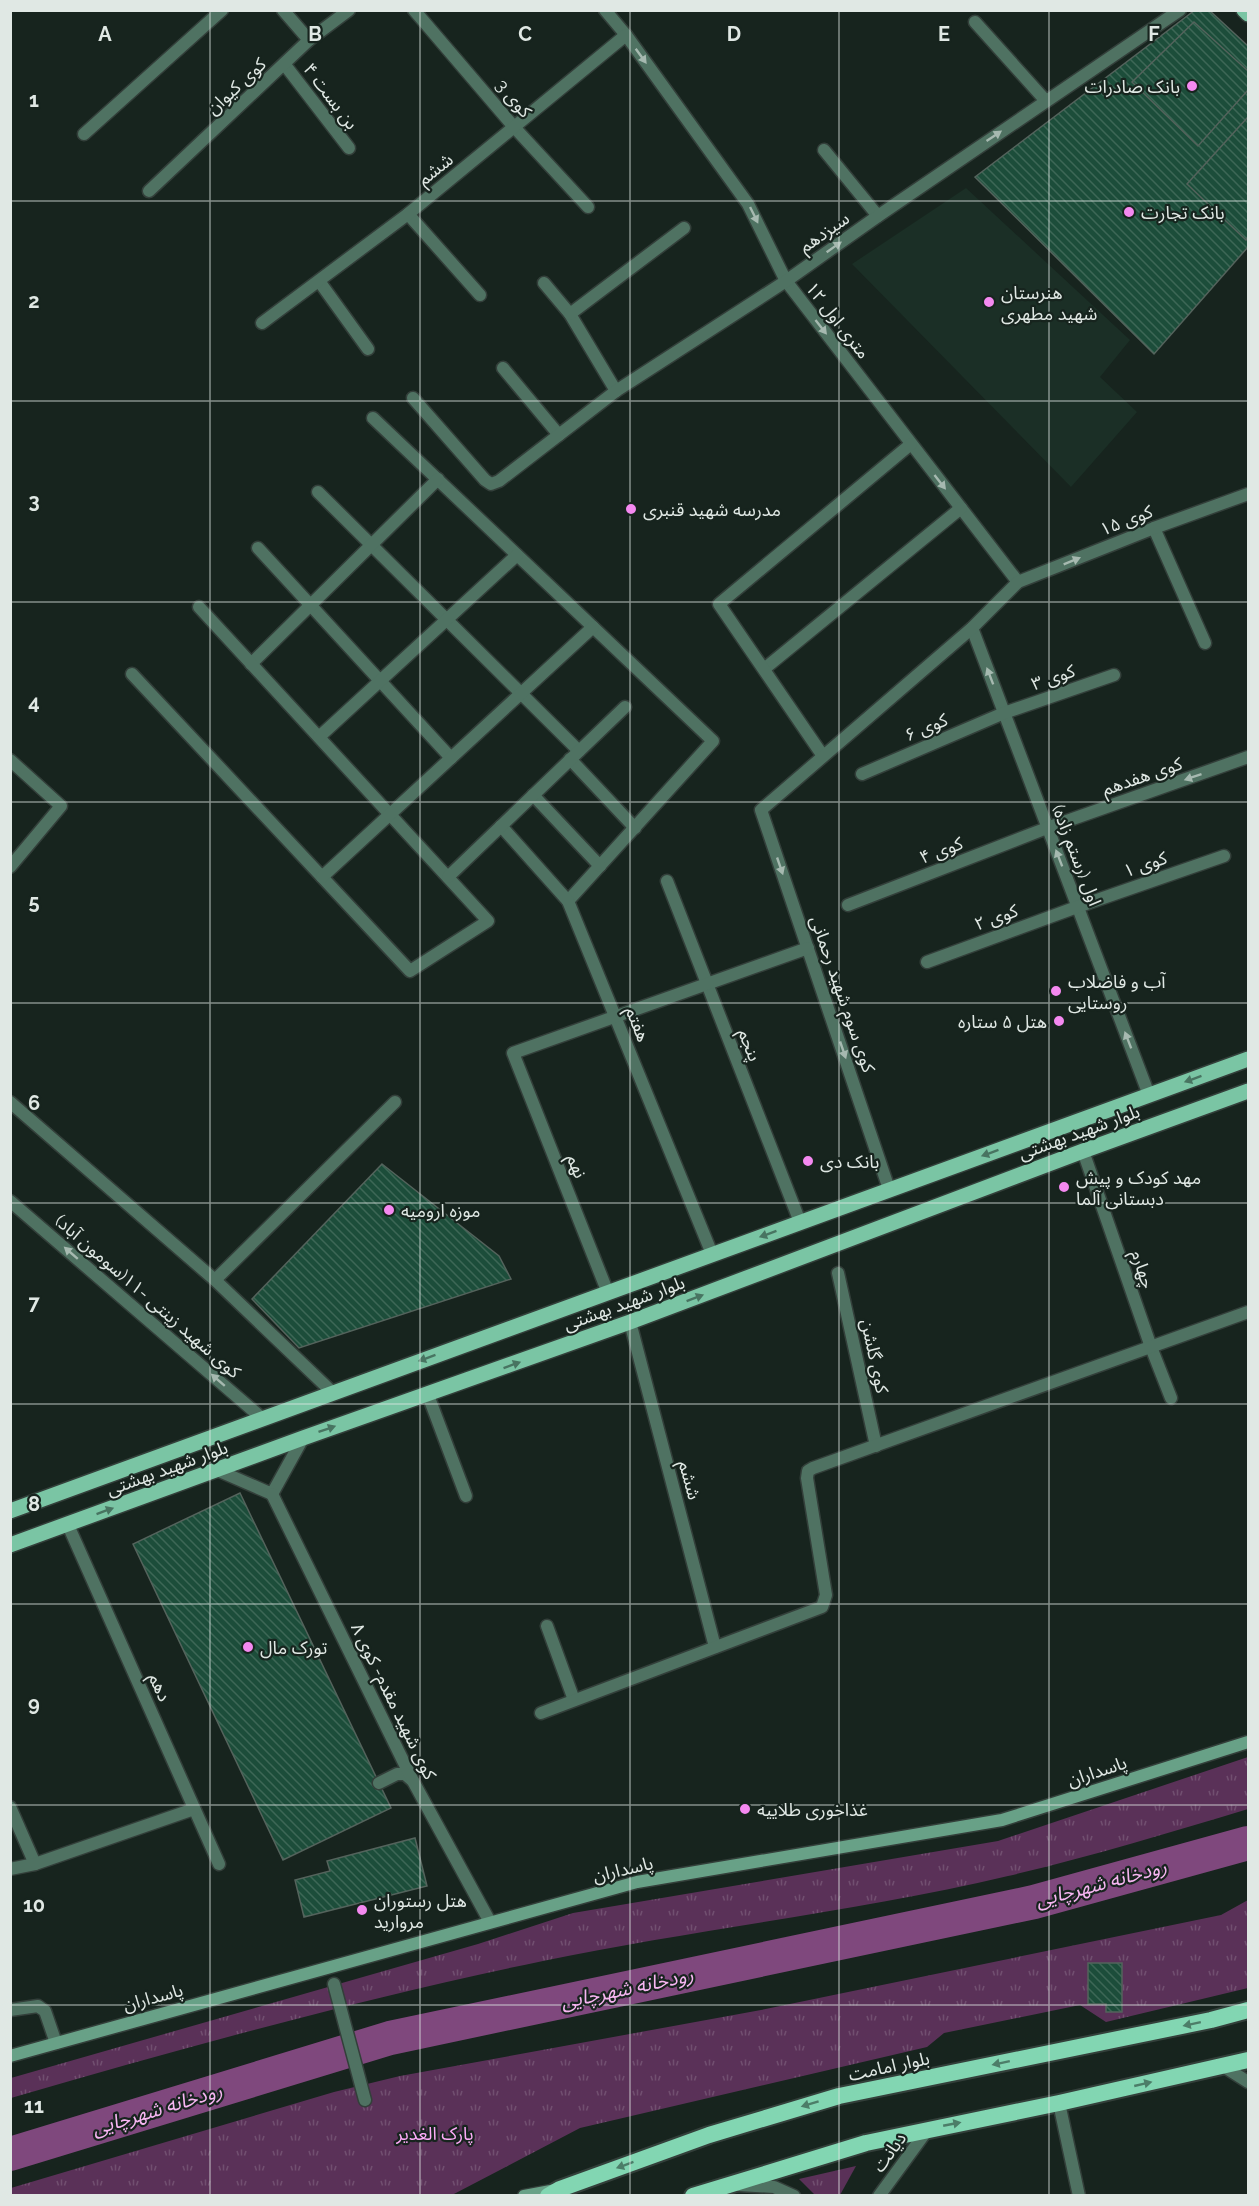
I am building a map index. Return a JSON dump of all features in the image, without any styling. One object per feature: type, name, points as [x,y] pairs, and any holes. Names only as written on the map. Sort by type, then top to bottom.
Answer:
[{"type":"highway","name":"بلوار امامت","points":[[554,2192],[709,2135],[839,2096],[1248,2010]]},
{"type":"highway","points":[[693,2196],[866,2143],[1059,2103],[1248,2060]]},
{"type":"main road","points":[[1244,10],[1248,14]]},
{"type":"main road","name":"بلوار شهید بهشتی","points":[[10,1510],[1248,1059]]},
{"type":"main road","name":"بلوار شهید بهشتی","points":[[10,1545],[630,1322],[1248,1091]]},
{"type":"main road","name":"پاسداران","points":[[10,2056],[637,1882],[1002,1820],[1248,1742]]},
{"type":"main road","points":[[524,2196],[554,2192]]},
{"type":"street","points":[[84,134],[222,10]]},
{"type":"street","points":[[283,10],[309,40]]},
{"type":"street","name":"کوی کیوان","points":[[149,191],[309,40],[350,10]]},
{"type":"street","name":"کوی 3","points":[[414,10],[514,127],[588,207]]},
{"type":"street","name":"۱۲ متری اول","points":[[605,10],[626,35],[748,204],[786,281],[1017,582]]},
{"type":"street","name":"سیزدهم","points":[[413,398],[485,480],[491,484],[499,481],[616,391],[786,281],[1180,10]]},
{"type":"street","points":[[975,21],[1046,101]]},
{"type":"street","name":"ششم","points":[[262,323],[408,214],[626,35]]},
{"type":"street","name":"بن بست ۴","points":[[285,65],[349,148]]},
{"type":"street","points":[[824,150],[878,216]]},
{"type":"street","points":[[408,214],[480,295]]},
{"type":"street","points":[[570,314],[684,228]]},
{"type":"street","points":[[319,281],[368,349]]},
{"type":"street","points":[[544,283],[570,314],[616,391]]},
{"type":"street","points":[[503,368],[559,435]]},
{"type":"street","points":[[373,418],[713,741],[568,901]]},
{"type":"street","points":[[911,444],[719,603],[824,756],[972,628],[1017,582]]},
{"type":"street","points":[[251,664],[438,479]]},
{"type":"street","points":[[318,492],[521,694],[635,828]]},
{"type":"street","name":"کوی ۱۵","points":[[1017,582],[1248,494]]},
{"type":"street","points":[[764,669],[961,508]]},
{"type":"street","points":[[1154,528],[1205,643]]},
{"type":"street","points":[[258,548],[451,758]]},
{"type":"street","points":[[319,738],[517,555]]},
{"type":"street","points":[[132,674],[410,971],[488,921],[199,607]]},
{"type":"street","points":[[322,877],[593,627]]},
{"type":"street","name":"اول (رستم زاده)","points":[[972,628],[1149,1095]]},
{"type":"street","name":"کوی ۳","points":[[1004,713],[1114,675]]},
{"type":"street","points":[[448,877],[625,707]]},
{"type":"street","name":"کوی ۶","points":[[862,774],[1004,713]]},
{"type":"street","name":"کوی سوم شهید رحمانی","points":[[824,756],[761,810],[889,1189]]},
{"type":"street","name":"کوی هفدهم","points":[[1047,828],[1248,758]]},
{"type":"street","points":[[10,760],[61,806],[10,867]]},
{"type":"street","points":[[533,795],[600,866]]},
{"type":"street","name":"هفتم","points":[[501,826],[568,901],[712,1254]]},
{"type":"street","name":"کوی ۴","points":[[848,905],[1047,828]]},
{"type":"street","name":"کوی ۱","points":[[1077,907],[1224,856]]},
{"type":"street","name":"پنجم","points":[[667,881],[800,1222]]},
{"type":"street","name":"کوی ۲","points":[[927,962],[1077,907]]},
{"type":"street","points":[[615,1016],[808,948]]},
{"type":"street","name":"نهم","points":[[608,1293],[513,1053],[615,1016]]},
{"type":"street","points":[[10,1102],[215,1280],[332,1392]]},
{"type":"street","points":[[215,1280],[395,1102]]},
{"type":"street","name":"چهارم","points":[[1083,1151],[1171,1398]]},
{"type":"street","name":"کوی شهید زینتی -۱۱(سومون آباد)","points":[[10,1201],[262,1419]]},
{"type":"street","name":"کوی گلشن","points":[[838,1273],[876,1446]]},
{"type":"street","points":[[541,1713],[822,1607],[826,1595],[808,1471],[1248,1312]]},
{"type":"street","name":"ششم","points":[[630,1322],[715,1647]]},
{"type":"street","points":[[428,1395],[466,1496]]},
{"type":"street","points":[[217,1470],[272,1494],[303,1438]]},
{"type":"street","name":"کوی شهید مقدم- کوی ۸","points":[[272,1494],[413,1781],[490,1922]]},
{"type":"street","name":"دهم","points":[[68,1525],[219,1864]]},
{"type":"street","points":[[547,1626],[574,1700]]},
{"type":"street","points":[[379,1783],[397,1774],[405,1774],[413,1781]]},
{"type":"street","points":[[10,1807],[35,1864]]},
{"type":"street","points":[[10,1869],[35,1864],[194,1809]]},
{"type":"street","points":[[334,1984],[365,2100]]},
{"type":"street","points":[[10,2010],[38,2006],[45,2011],[56,2043]]},
{"type":"street","points":[[1223,2066],[1248,2082]]},
{"type":"street","points":[[1059,2103],[1079,2196]]},
{"type":"street","name":"دیانت","points":[[879,2196],[928,2129]]},
{"type":"street","points":[[729,2184],[774,2187],[794,2196]]},
{"type":"shaded area","name":"هنرستان شهید مطهری","points":[[966,188],[1130,340],[1100,377],[1137,412],[1071,487],[852,264]]},
{"type":"green space","points":[[1248,1757],[1248,1809],[1099,1853],[950,1889],[659,1939],[476,1975],[276,2024],[11,2098],[11,2078],[478,1944],[573,1913],[998,1841]]},
{"type":"green space","name":"پارک الغدیر","points":[[1248,1900],[1248,1988],[1106,2022],[1080,2005],[944,2033],[927,2047],[580,2128],[452,2195],[11,2196],[11,2188],[334,2092],[400,2076],[761,2010],[1221,1915]]},
{"type":"green space","points":[[856,2166],[840,2195],[815,2195],[799,2179]]},
{"type":"building","name":"بانک تجارت","points":[[1195,10],[1209,10],[1248,46],[1248,247],[1154,354],[975,177]]},
{"type":"building","name":"بانک صادرات","points":[[1194,22],[1248,71],[1248,90],[1198,146],[1132,82]]},
{"type":"building","points":[[1248,117],[1248,236],[1246,240],[1187,184]]},
{"type":"building","name":"موزه ارومیه","points":[[382,1164],[499,1256],[511,1279],[299,1348],[252,1299]]},
{"type":"building","name":"تورک مال","points":[[240,1493],[391,1808],[283,1860],[133,1544]]},
{"type":"building","points":[[415,1838],[427,1886],[304,1917],[295,1880],[330,1871],[327,1861]]},
{"type":"building","points":[[1088,1963],[1122,1963],[1122,2012],[1106,2012],[1106,2004],[1088,2004]]},
{"type":"waterway","name":"رودخانه شهرچایی","points":[[10,2154],[390,2038],[1034,1902],[1248,1843]]},
{"type":"place","name":"بانک صادرات","points":[[1192,86]]},
{"type":"place","name":"بانک تجارت","points":[[1129,212]]},
{"type":"place","name":"هنرستان شهید مطهری","points":[[989,302]]},
{"type":"place","name":"مدرسه شهید قنبری","points":[[631,509]]},
{"type":"place","name":"آب و فاضلاب روستایی","points":[[1056,991]]},
{"type":"place","name":"هتل ۵ ستاره","points":[[1059,1021]]},
{"type":"place","name":"بانک دی","points":[[808,1161]]},
{"type":"place","name":"مهد کودک و پیش دبستانی آلما","points":[[1064,1187]]},
{"type":"place","name":"موزه ارومیه","points":[[389,1210]]},
{"type":"place","name":"تورک مال","points":[[248,1647]]},
{"type":"place","name":"غذاخوری طلاییه","points":[[745,1809]]},
{"type":"place","name":"هتل رستوران مروارید","points":[[362,1910]]}]
